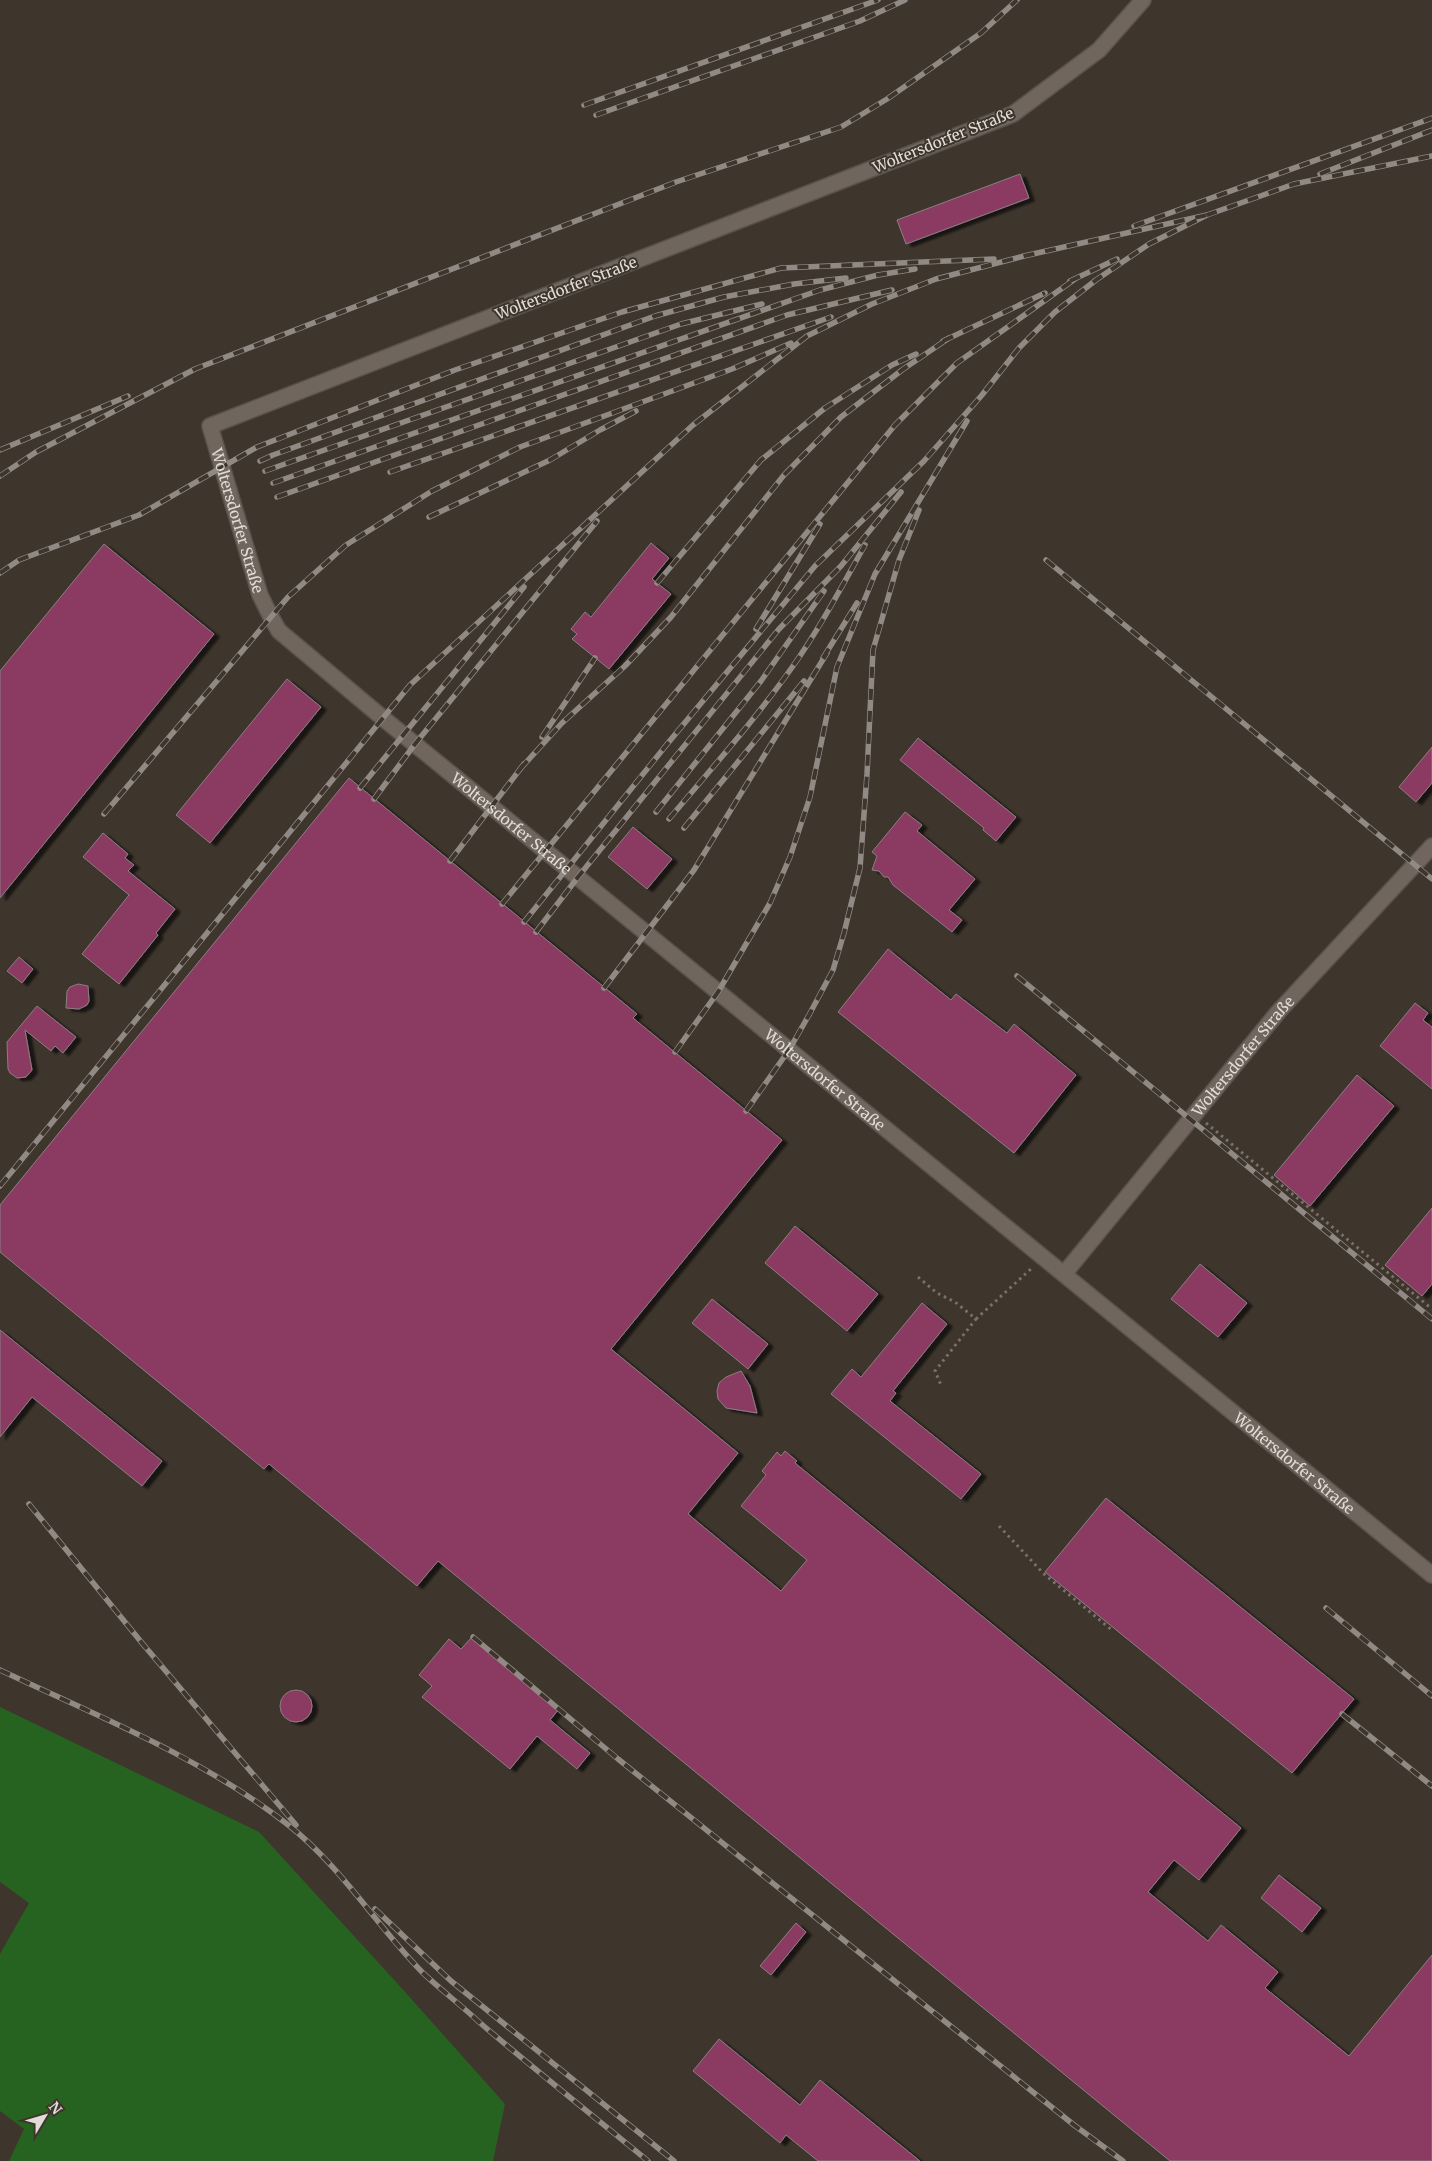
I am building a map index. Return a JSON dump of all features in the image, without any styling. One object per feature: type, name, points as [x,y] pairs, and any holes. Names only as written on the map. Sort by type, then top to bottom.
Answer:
[{"type":"lane","name":"Woltersdorfer Straße","points":[[1143,0],[1098,50],[1013,114],[210,426],[260,595],[279,631],[384,720],[1432,1575]]},
{"type":"lane","name":"Woltersdorfer Straße","points":[[1064,1274],[1279,1011],[1432,846]]},
{"type":"path","points":[[1196,1114],[1432,1309]]},
{"type":"path","points":[[941,1385],[934,1371],[976,1319],[1044,1257]]},
{"type":"path","points":[[918,1278],[937,1293],[955,1302],[976,1319]]},
{"type":"path","points":[[999,1526],[1044,1574],[1113,1631]]},
{"type":"green space","points":[[0,1707],[259,1832],[505,2104],[493,2161],[9,2161],[24,2129],[0,2111],[0,1954],[29,1903],[0,1882]]},
{"type":"building","points":[[1020,174],[1029,198],[906,244],[897,220]]},
{"type":"building","points":[[651,543],[669,558],[652,579],[671,594],[609,669],[572,639],[577,634],[571,629],[585,612],[591,617]]},
{"type":"building","points":[[104,544],[214,634],[0,898],[0,671]]},
{"type":"building","points":[[287,679],[321,707],[210,843],[176,815]]},
{"type":"building","points":[[918,738],[1016,817],[996,841],[983,830],[984,828],[900,760]]},
{"type":"building","points":[[1432,747],[1432,783],[1416,802],[1399,787]]},
{"type":"building","points":[[349,778],[637,1014],[633,1018],[782,1140],[611,1349],[738,1453],[688,1514],[781,1591],[807,1560],[741,1506],[766,1475],[762,1471],[777,1452],[781,1456],[785,1451],[797,1461],[795,1463],[1241,1828],[1199,1880],[1174,1860],[1148,1892],[1208,1941],[1221,1925],[1278,1972],[1265,1988],[1349,2056],[1432,1955],[1432,2161],[1170,2161],[438,1561],[417,1586],[269,1464],[264,1469],[0,1252],[0,1205]]},
{"type":"building","points":[[905,812],[922,825],[917,831],[975,879],[949,910],[962,920],[952,932],[893,885],[888,877],[884,877],[879,871],[872,870],[877,856],[872,852]]},
{"type":"building","points":[[633,827],[672,859],[647,889],[608,857]]},
{"type":"building","points":[[103,833],[128,854],[125,858],[134,865],[128,871],[175,909],[156,933],[158,935],[119,984],[82,954],[129,895],[83,857]]},
{"type":"building","points":[[888,949],[951,1000],[956,994],[1007,1033],[1014,1024],[1076,1075],[1014,1153],[838,1012]]},
{"type":"building","points":[[19,957],[33,969],[22,983],[7,971]]},
{"type":"building","points":[[78,984],[88,986],[89,1001],[87,1005],[79,1009],[66,1008],[67,991],[70,987]]},
{"type":"building","points":[[1415,1003],[1428,1013],[1423,1020],[1432,1027],[1432,1089],[1380,1046]]},
{"type":"building","points":[[37,1006],[76,1037],[63,1053],[55,1046],[51,1051],[25,1030],[32,1070],[26,1077],[17,1078],[8,1069],[7,1042]]},
{"type":"building","points":[[1357,1075],[1394,1106],[1310,1206],[1274,1175]]},
{"type":"building","points":[[1432,1208],[1432,1284],[1422,1296],[1385,1265]]},
{"type":"building","points":[[795,1226],[878,1294],[847,1331],[765,1263]]},
{"type":"building","points":[[1200,1264],[1247,1303],[1218,1337],[1171,1299]]},
{"type":"building","points":[[712,1299],[768,1344],[748,1369],[692,1323]]},
{"type":"building","points":[[922,1303],[947,1324],[893,1391],[896,1393],[890,1401],[981,1474],[961,1499],[831,1394],[852,1369],[861,1377]]},
{"type":"building","points":[[0,1330],[162,1461],[142,1486],[32,1397],[0,1437]]},
{"type":"building","points":[[741,1371],[750,1386],[757,1413],[726,1408],[718,1399],[719,1383],[726,1377]]},
{"type":"building","points":[[1106,1498],[1354,1699],[1292,1773],[1045,1572]]},
{"type":"building","points":[[471,1638],[558,1710],[550,1720],[590,1753],[577,1769],[537,1736],[510,1769],[422,1697],[432,1686],[419,1675],[449,1639],[461,1649]]},
{"type":"building","points":[[296,1690],[302,1691],[307,1695],[311,1700],[311,1712],[307,1717],[302,1721],[296,1722],[290,1721],[285,1717],[281,1712],[280,1706],[281,1700],[285,1695],[290,1691]]},
{"type":"building","points":[[1279,1875],[1321,1908],[1302,1932],[1261,1898]]},
{"type":"building","points":[[796,1923],[806,1932],[771,1975],[760,1966]]},
{"type":"building","points":[[719,2039],[800,2105],[820,2080],[920,2161],[818,2161],[786,2135],[780,2143],[693,2071]]},
{"type":"railway","points":[[584,105],[878,0]]},
{"type":"railway","points":[[596,115],[860,21],[905,0]]},
{"type":"railway","points":[[0,476],[36,452],[195,369],[676,182],[841,127],[887,99],[981,33],[1017,0]]},
{"type":"railway","points":[[1134,226],[1432,118]]},
{"type":"railway","points":[[1320,174],[1432,130]]},
{"type":"railway","points":[[524,922],[668,743],[815,566],[924,461],[982,395],[1019,348],[1055,312],[1096,280],[1149,244],[1207,215],[1294,184],[1432,156]]},
{"type":"railway","points":[[0,1186],[410,685],[693,425],[807,336],[872,304],[936,279],[1024,256],[1207,215]]},
{"type":"railway","points":[[0,573],[19,560],[139,515],[257,447],[455,370],[622,312],[781,268],[994,259]]},
{"type":"railway","points":[[1070,281],[1117,259]]},
{"type":"railway","points":[[273,483],[820,290],[878,275],[915,269]]},
{"type":"railway","points":[[260,461],[655,316],[724,297],[794,284],[846,278]]},
{"type":"railway","points":[[502,904],[895,425],[957,363],[1075,279]]},
{"type":"railway","points":[[277,497],[787,315],[892,290]]},
{"type":"railway","points":[[943,341],[1045,293]]},
{"type":"railway","points":[[265,471],[681,324],[762,304]]},
{"type":"railway","points":[[390,472],[831,317]]},
{"type":"railway","points":[[520,769],[562,723],[625,666],[671,617],[784,475],[841,417],[902,370],[949,338]]},
{"type":"railway","points":[[104,814],[288,597],[346,545],[432,491],[520,447],[732,369],[791,343]]},
{"type":"railway","points":[[657,583],[761,460],[825,408],[892,365],[916,354]]},
{"type":"railway","points":[[0,450],[128,396]]},
{"type":"railway","points":[[429,517],[550,460],[636,411]]},
{"type":"railway","points":[[675,1052],[718,992],[770,903],[790,857],[810,797],[837,667],[875,574],[967,421]]},
{"type":"railway","points":[[536,932],[578,877],[779,629],[841,566],[901,492]]},
{"type":"railway","points":[[746,1111],[789,1050],[809,1015],[833,970],[844,933],[860,868],[873,650],[899,560],[919,510]]},
{"type":"railway","points":[[374,799],[415,744],[597,521]]},
{"type":"railway","points":[[756,629],[820,524]]},
{"type":"railway","points":[[669,819],[748,725],[793,666],[822,622],[865,545]]},
{"type":"railway","points":[[1046,560],[1432,879]]},
{"type":"railway","points":[[360,788],[524,587]]},
{"type":"railway","points":[[656,812],[761,681],[824,591]]},
{"type":"railway","points":[[823,658],[857,603]]},
{"type":"railway","points":[[604,988],[694,870],[827,653]]},
{"type":"railway","points":[[542,737],[595,658]]},
{"type":"railway","points":[[684,828],[804,681]]},
{"type":"railway","points":[[450,861],[524,764]]},
{"type":"railway","points":[[1017,976],[1432,1319]]},
{"type":"railway","points":[[29,1504],[142,1643],[296,1825]]},
{"type":"railway","points":[[1326,1608],[1432,1696]]},
{"type":"railway","points":[[473,1637],[618,1759],[1074,2125],[1123,2161]]},
{"type":"railway","points":[[0,1670],[111,1721],[184,1758],[220,1778],[287,1824],[324,1858],[423,1973],[500,2040],[648,2161]]},
{"type":"railway","points":[[1342,1714],[1432,1786]]},
{"type":"railway","points":[[375,1909],[451,1981],[674,2161]]}]
